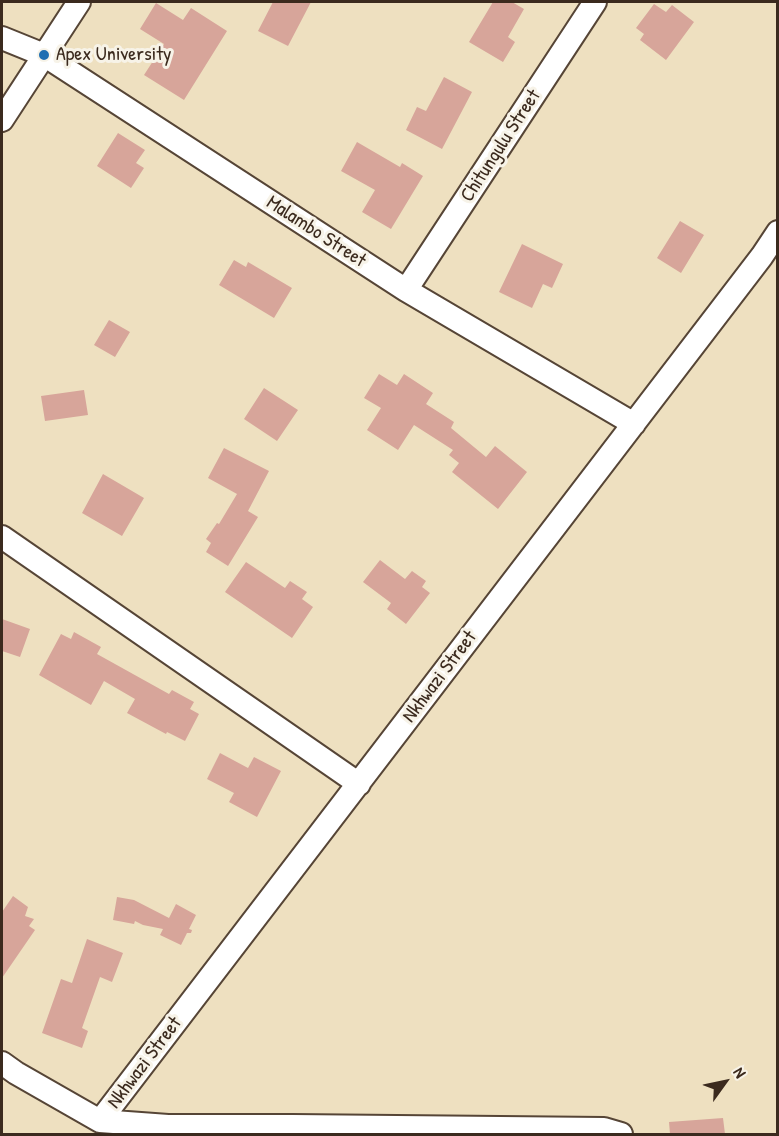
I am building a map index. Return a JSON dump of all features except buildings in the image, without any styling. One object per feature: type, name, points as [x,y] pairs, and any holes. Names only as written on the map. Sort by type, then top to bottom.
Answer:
[{"type":"street","points":[[2,120],[80,2]]},
{"type":"street","name":"Chitungulu Street","points":[[406,290],[595,2]]},
{"type":"street","name":"Malambo Street","points":[[2,39],[44,55],[406,290],[634,424]]},
{"type":"street","name":"Nkhwazi Street","points":[[100,1121],[762,256],[777,232]]},
{"type":"street","points":[[2,537],[359,784]]},
{"type":"street","points":[[2,1063],[100,1121],[168,1126],[295,1130],[604,1129],[621,1134]]},
{"type":"place","name":"Apex University","points":[[44,55]]}]
